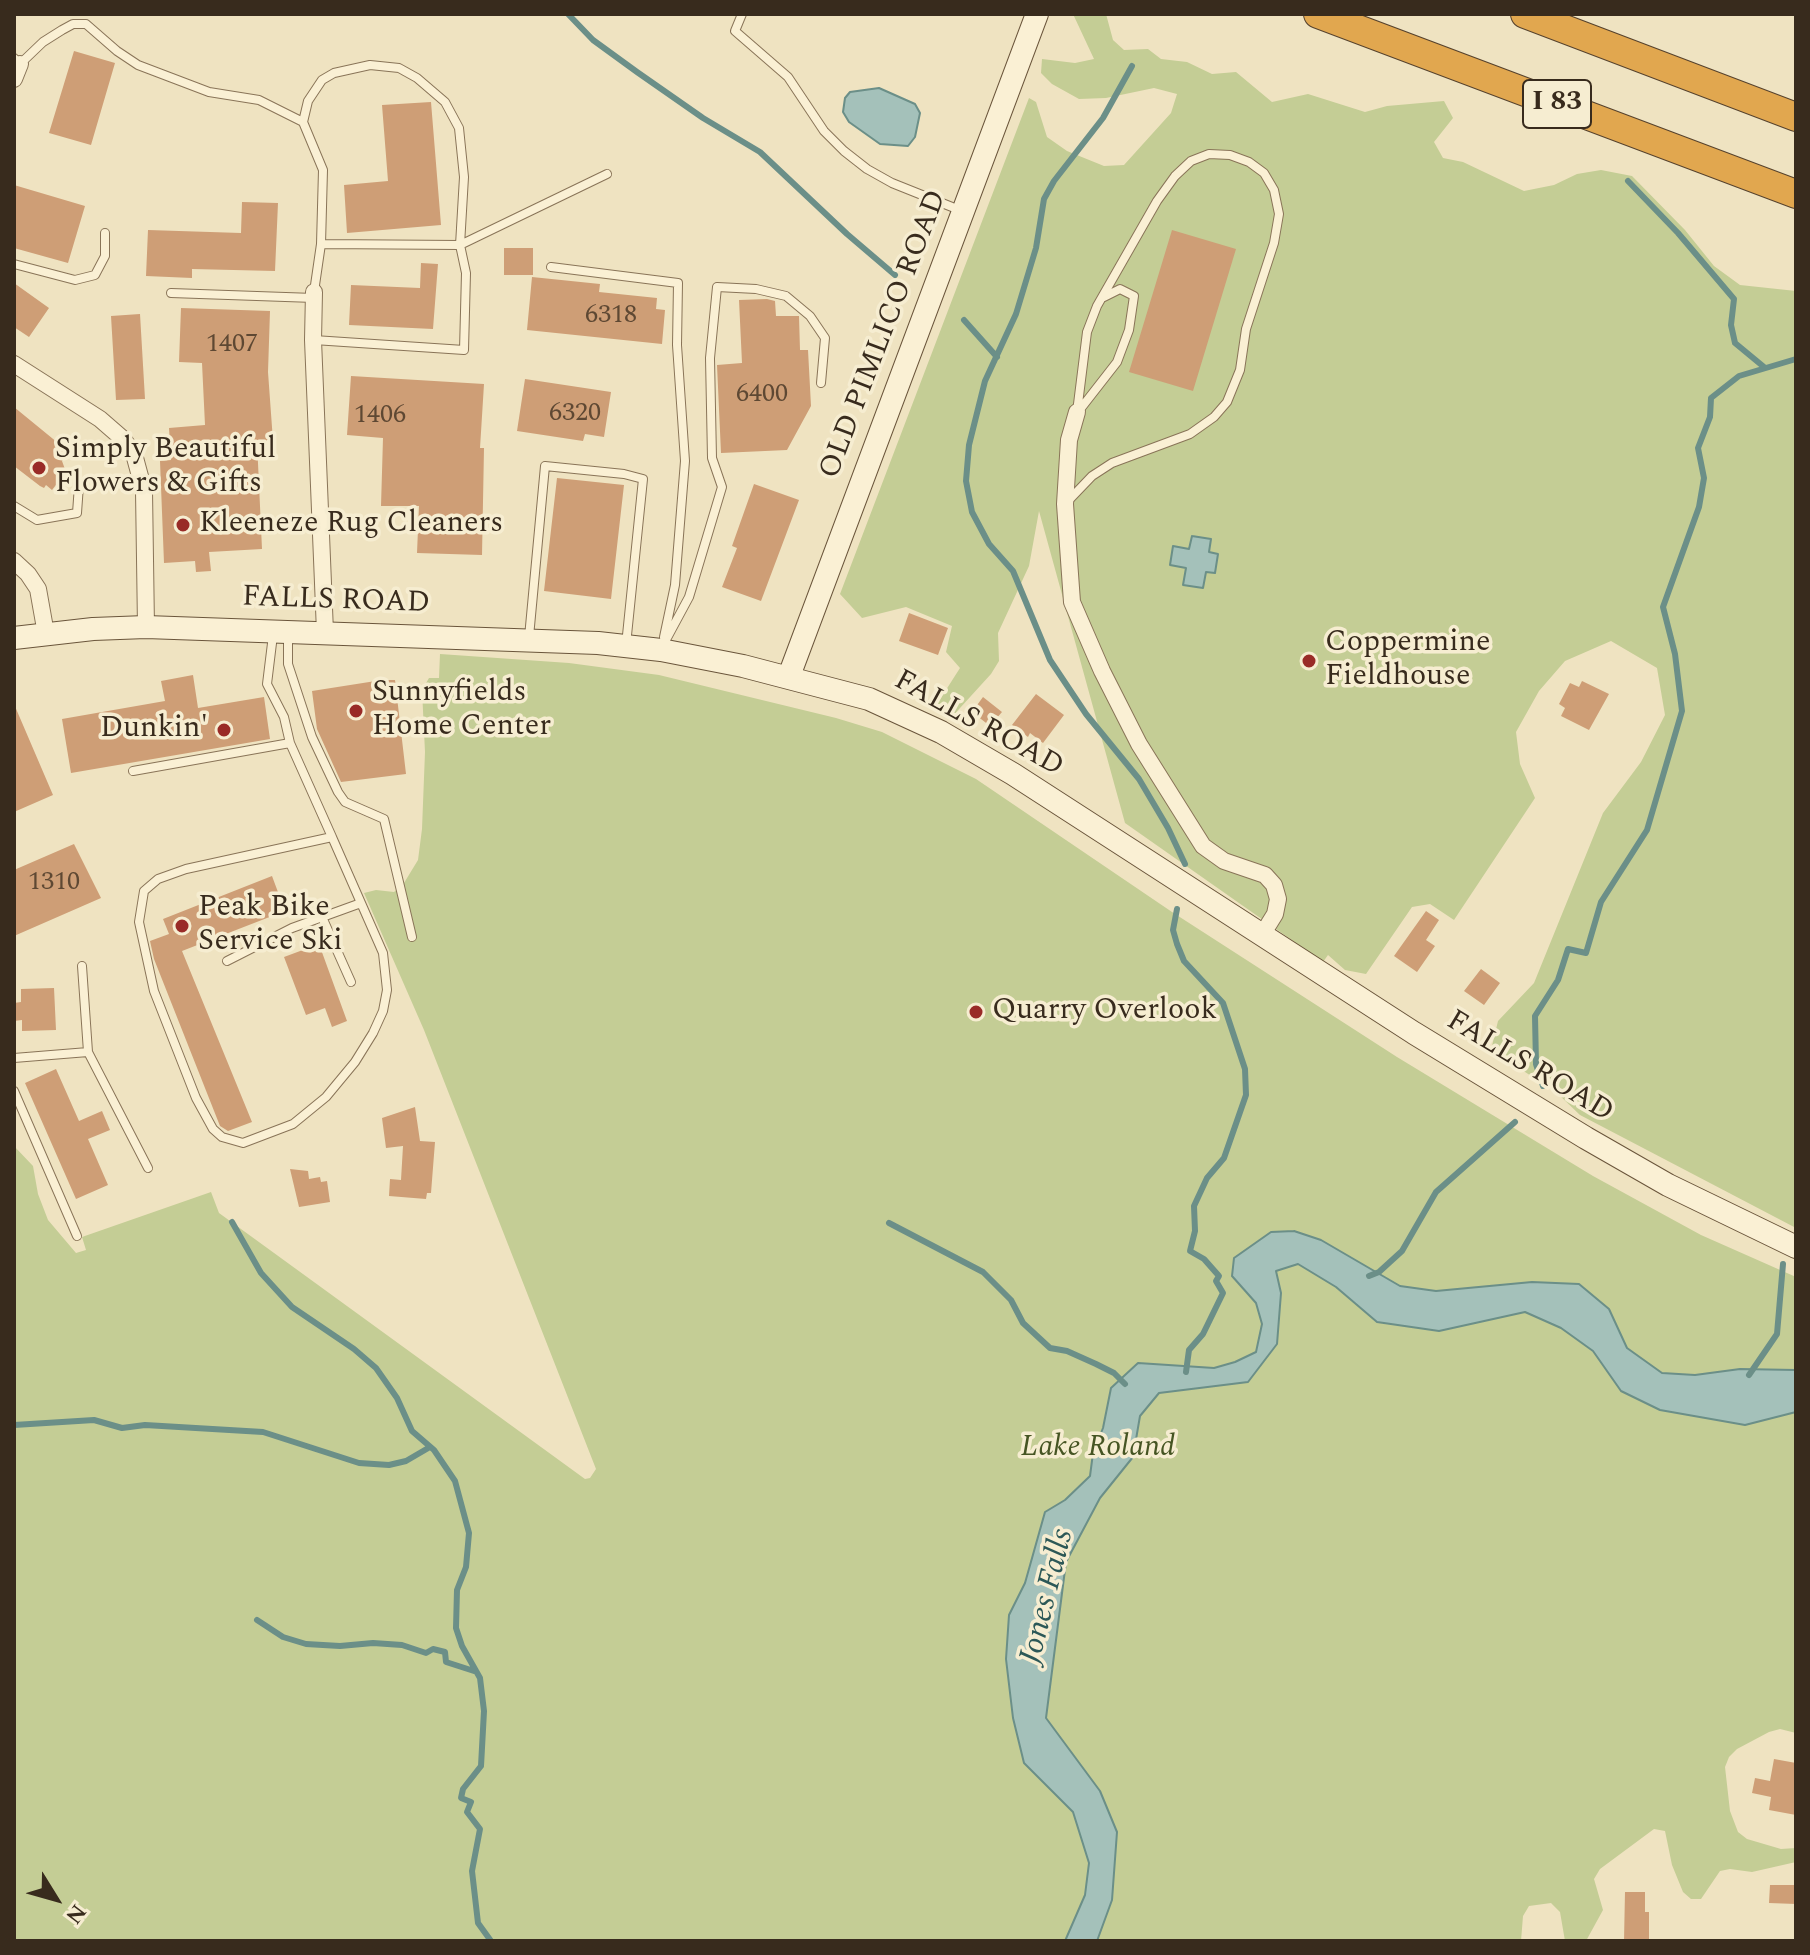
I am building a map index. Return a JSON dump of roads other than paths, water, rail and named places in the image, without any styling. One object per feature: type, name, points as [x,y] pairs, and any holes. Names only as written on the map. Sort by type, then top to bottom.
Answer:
[{"type":"highway","name":"I 83","points":[[1318,14],[1796,194]]},
{"type":"highway","name":"I 83","points":[[1525,14],[1796,117]]},
{"type":"main road","name":"OLD PIMLICO ROAD","points":[[789,676],[1037,14]]},
{"type":"main road","name":"FALLS ROAD","points":[[14,638],[146,627],[626,645],[789,676],[869,699],[953,739],[1026,782],[1405,1027],[1600,1146],[1702,1203],[1796,1247]]},
{"type":"street","points":[[314,295],[313,340],[325,632]]},
{"type":"street","points":[[16,369],[100,419],[123,439],[134,454],[144,491],[146,627]]},
{"type":"street","points":[[1077,412],[1069,440],[1065,504],[1072,602],[1083,631],[1139,744],[1203,846],[1224,861],[1265,875],[1274,885],[1278,899],[1275,914],[1262,935]]},
{"type":"street","points":[[14,561],[38,589],[46,634]]},
{"type":"lane","points":[[742,14],[735,31],[788,77],[824,131],[844,151],[892,183],[963,211]]},
{"type":"lane","points":[[16,67],[43,42],[62,30],[73,24],[86,24],[138,65],[209,92],[259,100],[303,122]]},
{"type":"lane","points":[[171,293],[314,295],[321,244],[323,170],[303,122],[308,101],[322,80],[349,68],[370,65],[399,68],[445,102],[459,128],[464,177],[460,245],[466,273],[464,350],[313,340]]},
{"type":"lane","points":[[1065,504],[1092,476],[1112,463],[1190,434],[1214,417],[1227,402],[1240,370],[1246,329],[1274,243],[1279,214],[1274,190],[1264,173],[1249,162],[1230,155],[1209,154],[1191,161],[1175,176],[1157,201],[1101,299],[1087,332],[1077,412]]},
{"type":"lane","points":[[321,244],[460,245],[607,174]]},
{"type":"lane","points":[[14,264],[75,280],[95,275],[105,256],[105,233]]},
{"type":"lane","points":[[551,267],[678,283],[677,345],[685,461],[675,585],[661,650]]},
{"type":"lane","points":[[661,650],[689,597],[722,487],[712,458],[710,358],[717,287],[756,289],[786,296],[810,316],[825,338],[821,383]]},
{"type":"lane","points":[[1077,412],[1117,362],[1129,330],[1134,296],[1120,289],[1101,299]]},
{"type":"lane","points":[[529,639],[545,466],[624,474],[643,479],[626,645]]},
{"type":"lane","points":[[14,506],[37,520],[77,513],[79,485]]},
{"type":"lane","points":[[281,631],[267,684],[284,717],[290,743],[332,837],[383,953],[385,1001],[373,1033],[326,1097],[293,1124],[243,1143],[222,1137],[213,1129],[196,1098],[154,991],[139,922],[144,891],[158,879],[186,869],[332,837]]},
{"type":"lane","points":[[281,631],[288,664],[312,737],[338,792],[345,802],[384,819],[412,937]]},
{"type":"lane","points":[[133,771],[290,743]]},
{"type":"lane","points":[[227,961],[292,928],[361,903]]},
{"type":"lane","points":[[322,917],[351,982]]},
{"type":"lane","points":[[82,966],[88,1052],[148,1168]]},
{"type":"lane","points":[[14,1058],[88,1052]]},
{"type":"lane","points":[[14,1091],[77,1236]]},
{"type":"water","points":[[879,88],[915,104],[920,113],[915,137],[908,146],[880,144],[849,122],[843,112],[845,98],[850,92]]},
{"type":"water","points":[[1192,536],[1211,539],[1209,552],[1218,554],[1215,573],[1206,572],[1203,588],[1183,585],[1186,568],[1170,565],[1173,546],[1189,549]]},
{"type":"water","name":"Jones Falls","points":[[1294,1231],[1321,1240],[1400,1286],[1436,1291],[1532,1282],[1579,1284],[1609,1309],[1627,1348],[1662,1373],[1695,1375],[1740,1369],[1796,1370],[1796,1412],[1745,1425],[1660,1410],[1621,1391],[1593,1351],[1561,1328],[1525,1312],[1439,1331],[1377,1322],[1336,1287],[1298,1264],[1276,1271],[1281,1293],[1277,1344],[1248,1382],[1159,1393],[1140,1416],[1133,1457],[1100,1498],[1066,1562],[1046,1718],[1100,1791],[1117,1832],[1112,1900],[1097,1941],[1065,1941],[1085,1895],[1089,1863],[1073,1812],[1024,1763],[1013,1718],[1006,1659],[1009,1615],[1025,1583],[1045,1512],[1065,1500],[1090,1476],[1093,1453],[1103,1428],[1111,1388],[1138,1363],[1214,1368],[1256,1352],[1262,1324],[1256,1303],[1232,1276],[1234,1258],[1271,1232]]},
{"type":"waterway","points":[[568,14],[593,40],[637,72],[703,118],[760,152],[895,275]]},
{"type":"waterway","points":[[1132,66],[1103,118],[1054,181],[1044,199],[1036,248],[1016,314],[985,381],[969,445],[966,481],[972,512],[989,544],[1013,571],[1050,660],[1086,714],[1139,779],[1185,864]]},
{"type":"waterway","points":[[1628,181],[1678,233],[1734,299],[1731,325],[1735,343],[1764,367]]},
{"type":"waterway","points":[[964,320],[997,357]]},
{"type":"waterway","points":[[1543,1086],[1536,1064],[1535,1016],[1558,980],[1568,949],[1586,953],[1601,902],[1647,830],[1682,711],[1675,654],[1663,607],[1699,507],[1704,478],[1698,448],[1710,417],[1711,398],[1739,376],[1796,359]]},
{"type":"waterway","points":[[1177,909],[1173,930],[1177,944],[1184,961],[1223,1003],[1245,1069],[1246,1095],[1224,1158],[1207,1178],[1194,1206],[1195,1231],[1190,1251],[1204,1259],[1219,1276],[1216,1281],[1223,1293],[1203,1334],[1189,1350],[1186,1372]]},
{"type":"waterway","points":[[1369,1276],[1379,1272],[1402,1251],[1436,1192],[1515,1122]]},
{"type":"waterway","points":[[232,1222],[261,1273],[292,1307],[354,1349],[376,1368],[397,1398],[412,1431],[434,1450],[455,1481],[469,1533],[466,1567],[457,1590],[456,1628],[480,1678],[484,1711],[481,1766],[463,1789],[461,1798],[471,1802],[467,1812],[480,1829],[472,1871],[478,1923],[491,1941]]},
{"type":"waterway","points":[[889,1223],[983,1272],[1011,1300],[1023,1323],[1050,1348],[1067,1351],[1096,1364],[1114,1373],[1125,1384]]},
{"type":"waterway","points":[[1749,1375],[1777,1334],[1783,1264]]},
{"type":"waterway","points":[[14,1425],[94,1420],[122,1428],[145,1425],[263,1432],[359,1463],[389,1465],[406,1461],[430,1447]]},
{"type":"waterway","points":[[257,1620],[283,1637],[306,1644],[402,1645],[426,1653],[433,1649],[445,1652],[446,1662],[474,1671]]},
{"type":"place","name":"Simply Beautiful Flowers & Gifts","points":[[39,468]]},
{"type":"place","name":"Kleeneze Rug Cleaners","points":[[183,525]]},
{"type":"place","name":"Coppermine Fieldhouse","points":[[1309,661]]},
{"type":"place","name":"Sunnyfields Home Center","points":[[356,711]]},
{"type":"place","name":"Dunkin'","points":[[224,730]]},
{"type":"place","name":"Peak Bike Service Ski","points":[[182,926]]},
{"type":"place","name":"Quarry Overlook","points":[[976,1012]]},
{"type":"park label","name":"Lake Roland","points":[[1098,1449]]}]
